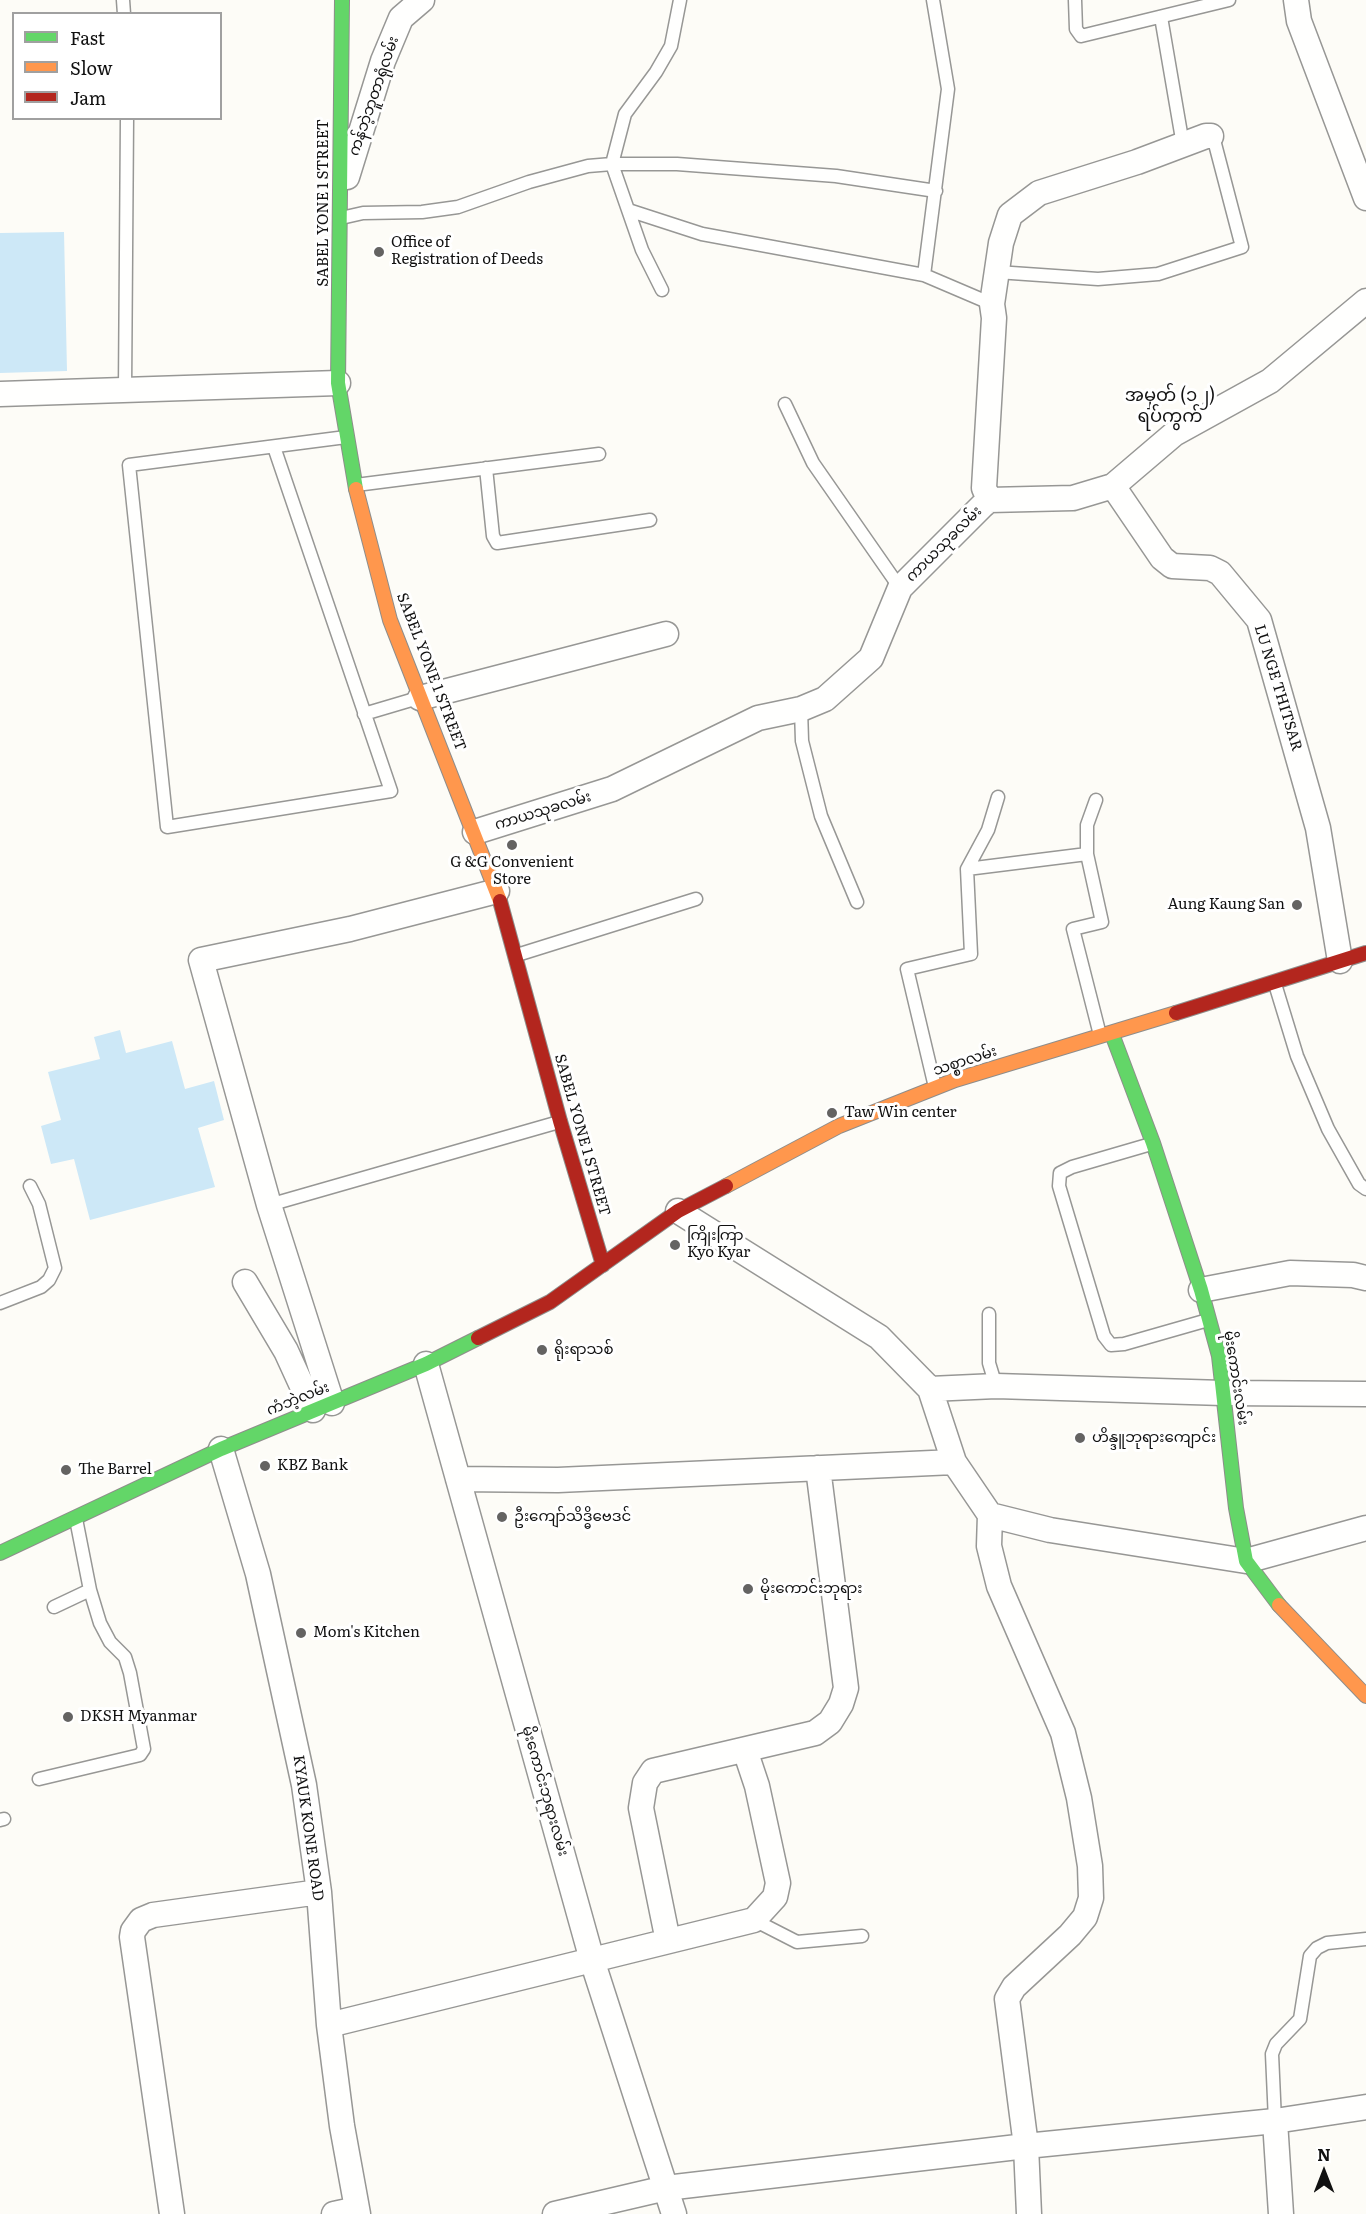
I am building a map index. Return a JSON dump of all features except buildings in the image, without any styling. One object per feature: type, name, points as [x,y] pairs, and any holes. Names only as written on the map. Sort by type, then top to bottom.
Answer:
[{"type":"main road","name":"SABEL YONE 1 STREET","points":[[342,0],[338,383],[355,485],[390,620],[497,891],[560,1121],[603,1265]]},
{"type":"main road","name":"သစ္စာလမ်း","points":[[603,1265],[678,1211],[839,1126],[955,1080],[1106,1036],[1366,953]]},
{"type":"main road","name":"မိုးကောင်းလမ်း","points":[[1106,1036],[1153,1143],[1202,1290],[1219,1356],[1236,1508],[1246,1561],[1274,1599],[1366,1696]]},
{"type":"main road","name":"ကံဘဲ့လမ်း","points":[[0,1553],[221,1449],[426,1364],[550,1302],[603,1265]]},
{"type":"street","name":"ကန်ဘဲ့ဘူတာရုံလမ်း","points":[[340,209],[383,61],[401,18],[422,0]]},
{"type":"street","points":[[1296,0],[1299,21],[1366,198]]},
{"type":"street","points":[[989,500],[984,488],[994,318],[992,304],[1001,243],[1010,215],[1039,193],[1211,136]]},
{"type":"street","name":"ကာယသုခလမ်း","points":[[475,832],[612,789],[758,718],[801,709],[825,699],[871,658],[900,588],[989,500],[1073,498],[1113,486],[1174,434],[1270,381],[1366,301]]},
{"type":"street","points":[[0,394],[338,383]]},
{"type":"street","name":"LU NGE THITSAR","points":[[1113,486],[1162,558],[1172,566],[1210,568],[1220,573],[1259,620],[1318,828],[1340,961]]},
{"type":"street","points":[[420,698],[666,634]]},
{"type":"street","points":[[322,1407],[201,960],[350,929],[497,891]]},
{"type":"street","points":[[678,1211],[879,1337],[930,1389],[954,1462],[990,1515],[989,1546],[999,1586],[1063,1733],[1079,1798],[1090,1866],[1091,1898],[1084,1917],[1063,1942],[1014,1987],[1007,1999],[1026,2146],[1029,2214]]},
{"type":"street","points":[[1202,1290],[1290,1274],[1353,1275],[1366,1278]]},
{"type":"street","points":[[245,1282],[322,1407]]},
{"type":"street","name":"မိုးကောင်းဘုရားလမ်း","points":[[426,1364],[592,1960],[674,2214]]},
{"type":"street","points":[[930,1389],[996,1386],[1223,1393],[1366,1394]]},
{"type":"street","name":"KYAUK KONE ROAD","points":[[221,1449],[258,1574],[304,1785],[319,1892],[329,2025],[350,2212]]},
{"type":"street","points":[[458,1479],[558,1480],[954,1462]]},
{"type":"street","points":[[668,1941],[641,1808],[645,1783],[653,1771],[815,1733],[830,1722],[841,1704],[846,1689],[818,1468]]},
{"type":"street","points":[[990,1515],[1050,1530],[1246,1561],[1366,1528]]},
{"type":"street","points":[[329,2025],[754,1920],[775,1897],[778,1883],[757,1786],[745,1750]]},
{"type":"street","points":[[172,2214],[133,1931],[141,1920],[153,1915],[319,1892]]},
{"type":"street","points":[[555,2214],[666,2188],[1026,2146],[1275,2121],[1366,2107]]},
{"type":"street","points":[[1275,2121],[1281,2214]]},
{"type":"lane","points":[[662,291],[642,250],[612,164],[625,114],[656,72],[671,46],[680,0]]},
{"type":"lane","points":[[924,275],[948,89],[933,0]]},
{"type":"lane","points":[[1075,0],[1076,29],[1081,36],[1229,0]]},
{"type":"lane","points":[[1161,17],[1183,145]]},
{"type":"lane","points":[[125,390],[127,120]]},
{"type":"lane","points":[[997,272],[1098,279],[1158,274],[1242,247],[1211,136]]},
{"type":"lane","points":[[340,209],[363,213],[422,212],[458,207],[529,182],[588,166],[612,164],[677,164],[836,176],[936,191]]},
{"type":"lane","points":[[628,210],[702,234],[924,275],[992,304]]},
{"type":"lane","points":[[785,404],[813,463],[900,588]]},
{"type":"lane","points":[[274,447],[391,791],[167,827],[129,465],[347,437]]},
{"type":"lane","points":[[355,485],[599,454]]},
{"type":"lane","points":[[486,468],[493,536],[497,543],[650,520]]},
{"type":"lane","points":[[364,714],[420,698]]},
{"type":"lane","points":[[801,709],[802,741],[821,816],[857,902]]},
{"type":"lane","points":[[936,1088],[907,969],[971,954],[967,869],[988,830],[998,797]]},
{"type":"lane","points":[[1096,801],[1087,825],[1087,854],[1102,922],[1073,929],[1106,1036]]},
{"type":"lane","points":[[967,869],[1087,854]]},
{"type":"lane","points":[[516,955],[696,899]]},
{"type":"lane","points":[[1275,983],[1297,1056],[1328,1129],[1359,1184],[1366,1189]]},
{"type":"lane","points":[[269,1205],[560,1121]]},
{"type":"lane","points":[[1153,1143],[1072,1167],[1060,1173],[1059,1186],[1104,1336],[1111,1345],[1124,1344],[1209,1320]]},
{"type":"lane","points":[[0,1302],[41,1287],[49,1280],[55,1268],[39,1203],[30,1186]]},
{"type":"lane","points":[[989,1314],[989,1363],[996,1386]]},
{"type":"lane","points":[[39,1779],[140,1755],[144,1749],[130,1673],[125,1657],[110,1642],[100,1623],[90,1590],[75,1518]]},
{"type":"lane","points":[[54,1607],[90,1590]]},
{"type":"lane","points":[[754,1920],[797,1942],[862,1936]]},
{"type":"lane","points":[[1275,2121],[1272,2054],[1276,2044],[1300,2019],[1310,1956],[1317,1948],[1327,1943],[1366,1940]]},
{"type":"water","points":[[64,232],[67,371],[0,373],[0,233]]},
{"type":"water","points":[[120,1030],[126,1053],[172,1041],[185,1089],[214,1081],[224,1120],[198,1128],[215,1187],[90,1220],[74,1159],[51,1164],[41,1126],[61,1120],[48,1072],[100,1059],[94,1037]]},
{"type":"traffic: fast","points":[[342,0],[338,383],[356,489]]},
{"type":"traffic: fast","points":[[1112,1034],[1153,1143],[1201,1290],[1219,1356],[1236,1508],[1246,1561],[1279,1605]]},
{"type":"traffic: fast","points":[[0,1553],[221,1449],[426,1364],[478,1338]]},
{"type":"traffic: slow","points":[[356,489],[390,620],[500,901]]},
{"type":"traffic: slow","points":[[726,1186],[839,1126],[955,1080],[1176,1013]]},
{"type":"traffic: slow","points":[[1279,1605],[1366,1696]]},
{"type":"traffic: jam","points":[[500,901],[560,1121],[603,1265]]},
{"type":"traffic: jam","points":[[1176,1013],[1366,953]]},
{"type":"traffic: jam","points":[[478,1338],[550,1302],[678,1211],[726,1186]]},
{"type":"place","name":"Office of Registration of Deeds","points":[[379,252]]},
{"type":"place","name":"G &G Convenient Store","points":[[512,845]]},
{"type":"place","name":"Aung Kaung San","points":[[1297,905]]},
{"type":"place","name":"Taw Win center","points":[[832,1113]]},
{"type":"place","name":"ကြိုးကြာ Kyo Kyar","points":[[675,1245]]},
{"type":"place","name":"ရိုးရာသစ်","points":[[542,1350]]},
{"type":"place","name":"ဟိန္ဒူဘုရားကျောင်း","points":[[1080,1438]]},
{"type":"place","name":"KBZ Bank","points":[[265,1466]]},
{"type":"place","name":"The Barrel","points":[[66,1470]]},
{"type":"place","name":"ဦးကျော်သိဒ္ဓိဗေဒင်","points":[[502,1517]]},
{"type":"place","name":"မိုးကောင်းဘုရား","points":[[748,1589]]},
{"type":"place","name":"Mom's Kitchen","points":[[301,1633]]},
{"type":"place","name":"DKSH Myanmar","points":[[68,1717]]},
{"type":"district","name":"အမှတ် (၁၂) ရပ်ကွက်","points":[[1170,406]]}]
